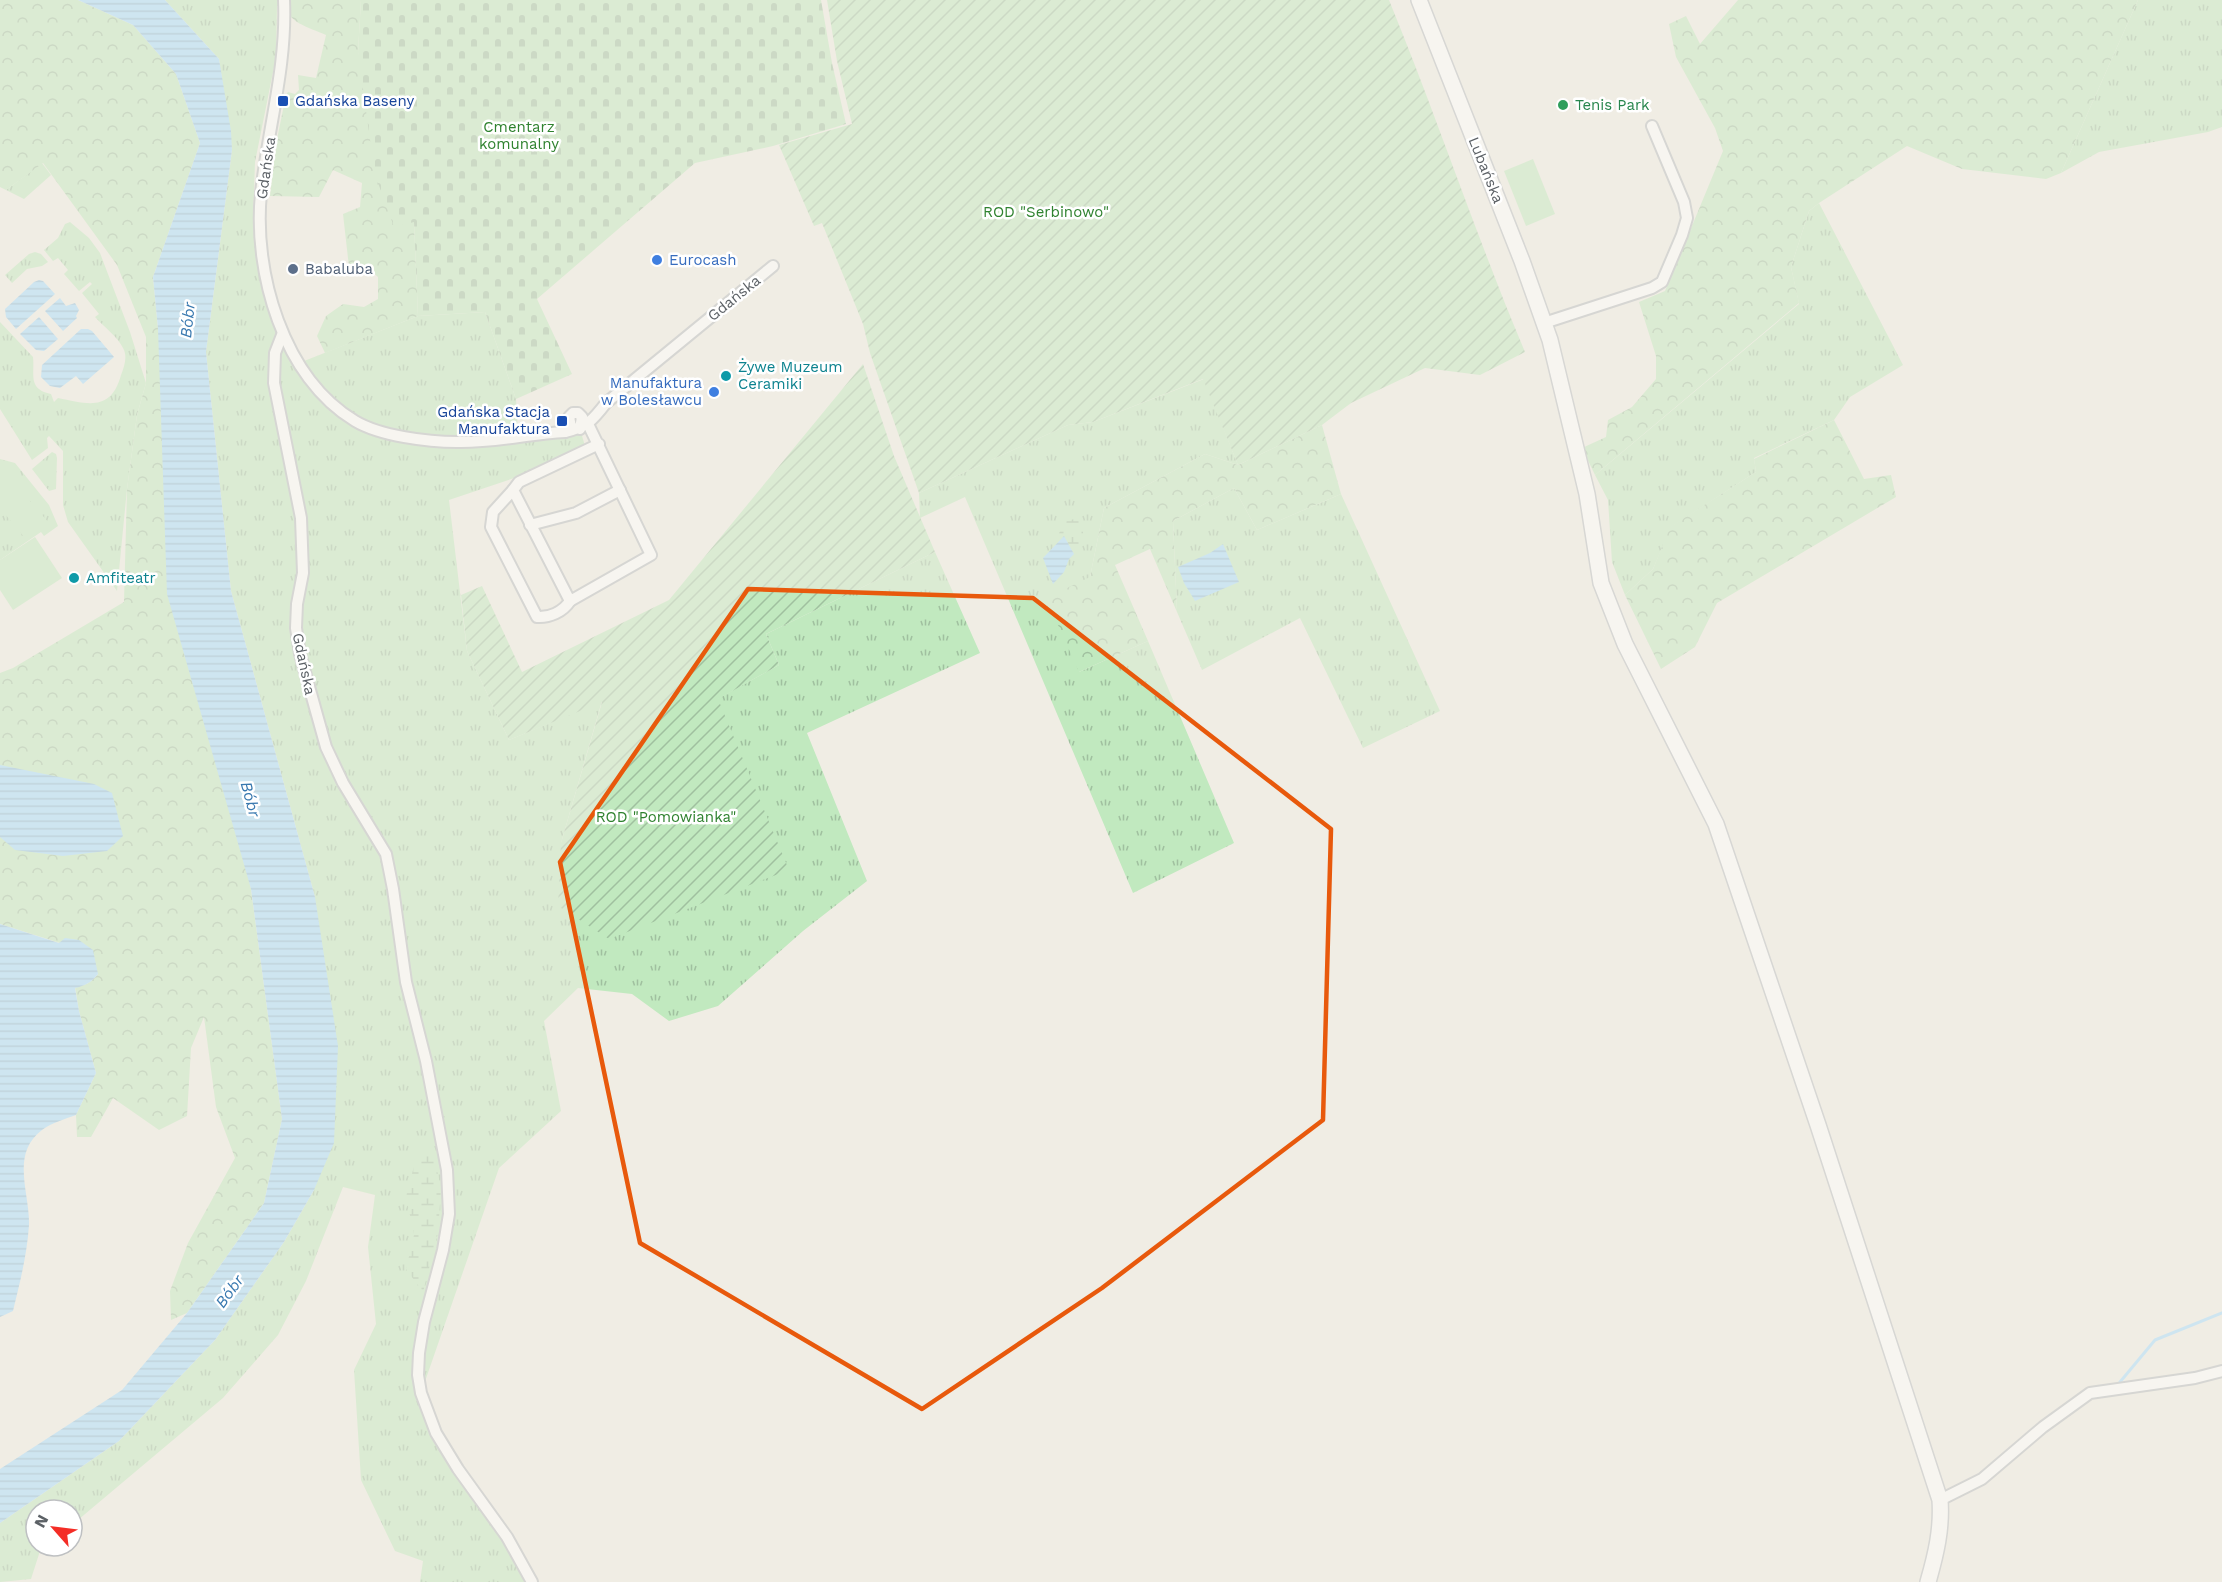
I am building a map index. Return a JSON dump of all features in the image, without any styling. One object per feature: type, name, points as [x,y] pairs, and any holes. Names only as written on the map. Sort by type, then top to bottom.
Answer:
[{"type":"street","name":"Gdańska","points":[[284,0],[284,51],[263,179],[260,221],[262,258],[282,335],[307,378],[321,393],[355,421],[373,429],[457,442],[565,432],[584,426],[606,403],[773,266]]},
{"type":"street","name":"Lubańska","points":[[1419,0],[1522,261],[1550,340],[1587,494],[1601,583],[1625,644],[1716,824],[1818,1125],[1940,1500],[1941,1526],[1928,1582]]},
{"type":"street","points":[[1544,323],[1652,288],[1662,282],[1687,218],[1684,202],[1652,126]]},
{"type":"street","name":"Gdańska","points":[[282,335],[275,353],[273,382],[301,518],[303,573],[297,604],[296,628],[300,654],[326,747],[343,783],[386,854],[405,978],[435,1105],[449,1192],[449,1214],[443,1250],[424,1322],[419,1353],[418,1375],[421,1393],[436,1433],[458,1469],[507,1537],[532,1582]]},
{"type":"street","points":[[565,432],[571,427],[569,417],[573,412],[582,417],[584,426],[599,444],[651,555],[570,601],[566,607],[545,618],[537,617],[491,527],[493,512],[519,482],[599,444]]},
{"type":"street","points":[[513,490],[570,601]]},
{"type":"street","points":[[530,525],[576,513],[620,490]]},
{"type":"street","points":[[1940,1500],[1982,1479],[2043,1427],[2090,1393],[2195,1378],[2222,1371]]},
{"type":"highlighted area","points":[[748,589],[1033,598],[1331,829],[1323,1120],[1102,1288],[922,1409],[640,1243],[560,862]]},
{"type":"green space","points":[[0,0],[78,0],[133,25],[176,74],[200,143],[153,277],[158,329],[251,889],[282,1119],[264,1203],[187,1313],[171,1320],[170,1291],[188,1243],[235,1158],[216,1107],[204,1017],[191,1048],[187,1116],[159,1130],[113,1098],[91,1137],[77,1137],[76,1115],[96,1073],[79,1011],[75,987],[88,983],[98,974],[60,943],[0,924],[0,673],[13,668],[124,602],[127,489],[137,415],[146,383],[146,337],[117,265],[43,163],[6,190],[0,187]]},
{"type":"green space","points":[[165,0],[284,0],[284,6],[277,6],[276,57],[255,162],[253,221],[278,322],[299,363],[418,316],[485,312],[516,399],[518,433],[580,429],[585,446],[532,472],[449,500],[467,651],[509,740],[602,701],[561,843],[717,699],[779,665],[766,634],[935,552],[980,653],[807,733],[867,881],[803,931],[718,1006],[669,1021],[632,994],[578,988],[544,1021],[561,1111],[499,1168],[421,1393],[445,1448],[521,1552],[538,1582],[420,1582],[423,1561],[395,1551],[361,1480],[354,1370],[376,1324],[368,1247],[375,1195],[343,1187],[306,1281],[278,1335],[223,1398],[84,1515],[84,1498],[36,1498],[119,1441],[215,1340],[284,1242],[314,1190],[315,897],[231,591],[206,352],[232,150],[219,59]]},
{"type":"green space","points":[[284,0],[361,0],[358,52],[414,222],[418,316],[325,353],[317,336],[326,316],[343,304],[364,307],[378,299],[378,277],[368,268],[349,267],[343,214],[360,207],[362,183],[333,170],[319,197],[270,196],[276,144],[286,95],[288,92],[295,94],[299,90],[298,75],[316,78],[326,35],[293,19],[285,8]]},
{"type":"green space","name":"Cmentarz komunalny","points":[[361,0],[821,0],[846,124],[773,146],[695,163],[537,299],[572,374],[516,399],[485,312],[418,316],[414,222],[394,227],[377,180],[371,147],[358,52]]},
{"type":"green space","name":"ROD \"Serbinowo\"","points":[[827,0],[1389,0],[1525,352],[1480,375],[1425,368],[1351,403],[1322,425],[1238,465],[1203,379],[1093,422],[1068,425],[919,493],[870,353],[863,324],[822,223],[814,226],[779,145],[852,124],[837,61]]},
{"type":"green space","points":[[1738,0],[2138,0],[2061,173],[2046,179],[1962,169],[1907,146],[1819,203],[1809,211],[1791,267],[1799,303],[1595,475],[1582,448],[1606,437],[1608,420],[1632,407],[1656,379],[1656,356],[1639,302],[1665,291],[1723,151],[1715,128],[1676,57],[1669,24],[1686,16],[1700,44]]},
{"type":"green space","points":[[2138,0],[2222,0],[2222,127],[2208,132],[2099,152],[2061,173]]},
{"type":"green space","points":[[1533,159],[1555,214],[1526,226],[1504,171]]},
{"type":"green space","points":[[42,163],[51,175],[24,199],[6,190]]},
{"type":"green space","points":[[1819,203],[1903,365],[1850,397],[1834,420],[1754,458],[1756,472],[1671,527],[1653,569],[1625,595],[1612,562],[1608,500],[1595,475],[1799,304],[1791,267],[1809,211]]},
{"type":"green space","points":[[70,222],[89,238],[100,253],[130,332],[146,383],[137,415],[117,591],[68,522],[63,505],[63,451],[49,436],[47,438],[48,448],[32,460],[0,409],[0,322],[33,357],[35,385],[43,392],[51,394],[54,402],[58,398],[97,403],[105,400],[117,387],[124,365],[124,351],[118,340],[95,317],[99,314],[82,293],[92,284],[90,282],[79,291],[64,274],[68,270],[58,258],[53,261],[44,250],[58,238],[65,224]]},
{"type":"green space","points":[[35,252],[41,254],[48,262],[42,266],[27,269],[12,283],[5,275],[29,254]]},
{"type":"green space","name":"ROD \"Pomowianka\"","points":[[863,364],[894,456],[935,552],[766,634],[779,665],[718,699],[789,870],[609,939],[558,906],[561,843],[602,702],[509,740],[467,651],[461,595],[482,586],[522,672],[669,600]]},
{"type":"green space","points":[[1204,379],[1238,465],[1205,454],[1104,508],[1090,577],[1079,672],[1148,641],[1234,843],[1133,893],[965,497],[920,518],[919,493],[1068,425],[1093,422]]},
{"type":"green space","points":[[1834,420],[1864,479],[1891,475],[1896,497],[1717,603],[1695,647],[1661,669],[1625,595],[1653,569],[1670,527],[1756,472],[1754,459]]},
{"type":"green space","points":[[1322,425],[1341,494],[1257,530],[1234,488],[1173,521],[1177,612],[1150,549],[1115,565],[1148,641],[1079,672],[1046,598],[1090,577],[1104,508],[1205,454],[1238,465]]},
{"type":"green space","points":[[52,452],[57,458],[56,489],[49,491],[32,469]]},
{"type":"green space","points":[[0,459],[15,463],[49,505],[58,526],[44,536],[41,532],[0,560]]},
{"type":"green space","points":[[10,478],[49,523],[33,537],[24,537],[0,508],[0,487]]},
{"type":"green space","points":[[1234,488],[1257,530],[1341,494],[1440,711],[1363,748],[1300,618],[1202,670],[1177,612],[1173,521]]},
{"type":"green space","points":[[1074,519],[1084,522],[1082,544],[1074,554],[1064,536],[1053,547],[1064,522]]},
{"type":"green space","points":[[35,537],[62,578],[13,610],[0,590],[0,560]]},
{"type":"green space","points":[[431,1143],[441,1188],[438,1233],[423,1292],[406,1269],[414,1235],[406,1196],[416,1159]]},
{"type":"green space","points":[[24,1506],[24,1558],[38,1558],[31,1579],[0,1582],[0,1523]]},
{"type":"water","name":"Bóbr","points":[[78,0],[165,0],[219,59],[232,150],[206,352],[231,591],[315,897],[338,1046],[334,1143],[314,1190],[284,1242],[215,1340],[119,1441],[36,1498],[24,1498],[24,1506],[0,1523],[0,1469],[122,1390],[187,1313],[264,1203],[282,1119],[251,889],[167,594],[158,329],[153,277],[200,143],[176,74],[133,25]]},
{"type":"water","points":[[39,280],[43,281],[55,294],[16,329],[6,317],[5,309]]},
{"type":"water","points":[[60,298],[66,306],[75,303],[79,310],[77,318],[63,331],[45,311]]},
{"type":"water","points":[[39,317],[58,339],[44,351],[36,350],[20,334]]},
{"type":"water","points":[[81,329],[92,331],[114,357],[83,384],[76,376],[60,388],[50,386],[41,377],[42,365]]},
{"type":"water","points":[[1064,536],[1074,554],[1069,559],[1064,572],[1053,584],[1043,558]]},
{"type":"water","points":[[1223,544],[1239,582],[1195,601],[1178,567],[1210,553]]},
{"type":"water","points":[[0,765],[94,784],[112,793],[123,836],[107,851],[63,856],[15,850],[0,837]]},
{"type":"water","points":[[0,924],[59,943],[65,938],[79,940],[93,950],[98,974],[88,983],[75,988],[96,1073],[76,1115],[42,1130],[32,1140],[27,1150],[24,1175],[29,1213],[27,1247],[13,1311],[0,1317]]},
{"type":"waterway","points":[[2120,1382],[2155,1340],[2222,1313]]},
{"type":"place","name":"Gdańska Baseny","points":[[283,101]]},
{"type":"place","name":"Tenis Park","points":[[1563,105]]},
{"type":"place","name":"Eurocash","points":[[657,260]]},
{"type":"place","name":"Babaluba","points":[[293,269]]},
{"type":"place","name":"Żywe Muzeum Ceramiki","points":[[726,376]]},
{"type":"place","name":"Manufaktura w Bolesławcu","points":[[714,392]]},
{"type":"place","name":"Gdańska Stacja Manufaktura","points":[[562,421]]},
{"type":"place","name":"Amfiteatr","points":[[74,578]]}]
